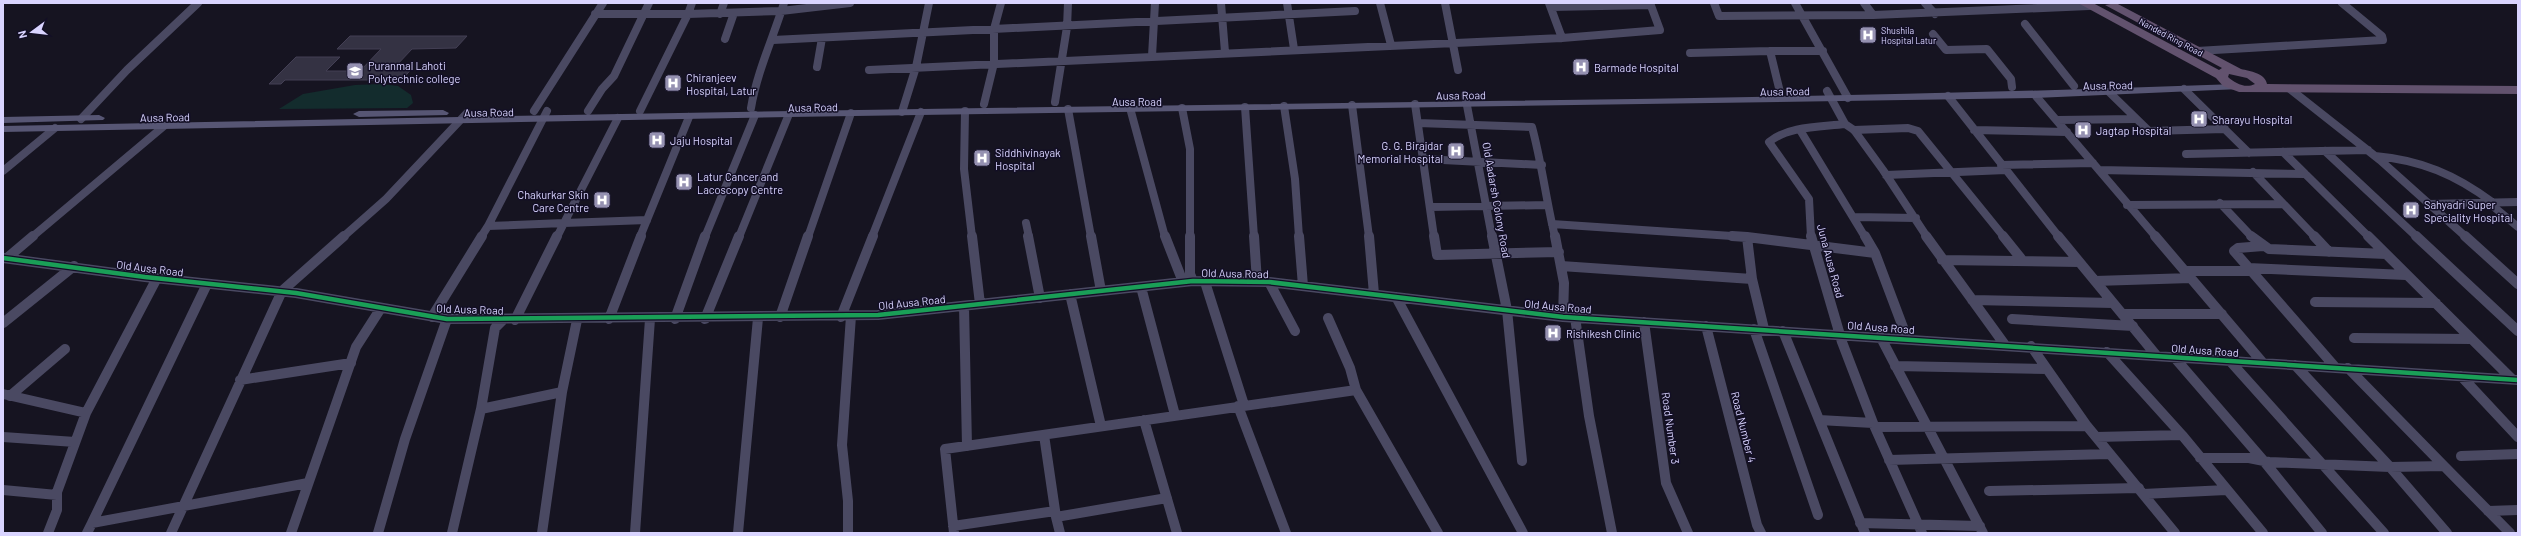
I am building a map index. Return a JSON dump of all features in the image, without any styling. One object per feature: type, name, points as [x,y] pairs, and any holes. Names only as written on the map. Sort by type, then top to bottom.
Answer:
[{"type":"highway","name":"Nanded Ring Road","points":[[2107,3],[2235,70]]},
{"type":"highway","points":[[2087,4],[2221,77],[2236,87],[2260,85],[2516,90]]},
{"type":"highway","name":"Ausa Road","points":[[2221,77],[2227,70],[2235,70]]},
{"type":"highway","points":[[2235,70],[2251,75],[2260,85],[2290,89],[2516,90]]},
{"type":"main road","name":"Ausa Road","points":[[1846,94],[2074,86],[2221,77]]},
{"type":"main road","points":[[3,120],[53,124],[164,126],[463,117],[689,117],[753,111],[788,114],[851,113],[903,109],[921,112],[965,112],[1415,104],[1466,99],[1846,94],[1948,96],[2035,95],[2236,87]]},
{"type":"main road","name":"Ausa Road","points":[[53,124],[81,119],[463,117],[534,112],[546,116],[588,111],[903,109],[984,104],[1055,102],[1466,99],[1780,92],[1828,95]]},
{"type":"main road","points":[[3,129],[53,124]]},
{"type":"street","points":[[81,119],[127,70],[198,3]]},
{"type":"street","points":[[534,112],[602,3]]},
{"type":"street","points":[[588,111],[602,89],[614,76],[649,3]]},
{"type":"street","points":[[640,110],[688,14],[692,3]]},
{"type":"street","points":[[720,14],[724,3]]},
{"type":"street","points":[[763,12],[766,3]]},
{"type":"street","points":[[675,319],[753,111],[756,80],[773,40],[784,3]]},
{"type":"street","points":[[595,14],[720,14],[781,11],[850,3]]},
{"type":"street","points":[[903,109],[916,67],[929,3]]},
{"type":"street","points":[[984,104],[994,63],[994,29],[1001,3]]},
{"type":"street","points":[[1055,102],[1060,60],[1067,27],[1068,3]]},
{"type":"street","points":[[1152,56],[1156,21],[1155,3]]},
{"type":"street","points":[[1221,3],[1225,52]]},
{"type":"street","points":[[1288,3],[1294,49]]},
{"type":"street","points":[[1380,3],[1391,45]]},
{"type":"street","points":[[1445,3],[1454,43],[1458,70]]},
{"type":"street","points":[[1714,3],[1719,16],[1935,14],[2012,7],[2087,4]]},
{"type":"street","points":[[1795,3],[1800,15],[1823,51],[1846,94]]},
{"type":"street","points":[[1864,3],[1873,14]]},
{"type":"street","points":[[1925,3],[1935,14]]},
{"type":"street","points":[[2197,51],[2383,40],[2382,36],[2342,3]]},
{"type":"street","points":[[869,70],[1225,52],[1562,38],[1660,30],[1650,4],[1550,5],[1562,38]]},
{"type":"street","points":[[773,40],[922,32],[1067,27],[1355,11]]},
{"type":"street","points":[[724,39],[734,13]]},
{"type":"street","points":[[2025,24],[2074,86]]},
{"type":"street","points":[[1933,34],[1946,50],[1987,48],[2011,79],[2012,87]]},
{"type":"street","points":[[817,67],[822,38]]},
{"type":"street","points":[[1770,51],[1780,92]]},
{"type":"street","points":[[1690,53],[1823,51]]},
{"type":"street","points":[[2184,89],[2249,153]]},
{"type":"street","points":[[2290,89],[2368,150],[2518,284]]},
{"type":"street","points":[[2108,92],[2146,130],[2225,129]]},
{"type":"street","points":[[1828,95],[1845,124],[1854,130],[1916,218],[1942,260],[2005,345]]},
{"type":"street","points":[[2035,95],[2127,205],[2263,363]]},
{"type":"street","points":[[1948,96],[2003,168],[2156,355]]},
{"type":"street","name":"Old Aadarsh Colony Road","points":[[1466,99],[1472,123],[1477,162],[1507,310],[1522,461]]},
{"type":"street","points":[[1415,104],[1437,255],[1559,252]]},
{"type":"street","points":[[1352,105],[1368,219],[1374,294]]},
{"type":"street","points":[[1284,106],[1295,179],[1303,286]]},
{"type":"street","points":[[1245,107],[1257,282]]},
{"type":"street","points":[[1130,108],[1161,226],[1188,282]]},
{"type":"street","points":[[1182,108],[1190,149],[1190,274],[1188,282]]},
{"type":"street","points":[[1068,109],[1101,291]]},
{"type":"street","points":[[848,533],[848,501],[842,445],[846,316],[921,112]]},
{"type":"street","points":[[965,112],[964,169],[980,304]]},
{"type":"street","points":[[780,318],[851,113]]},
{"type":"street","points":[[705,318],[788,114]]},
{"type":"street","points":[[432,317],[488,226],[546,116]]},
{"type":"street","points":[[171,533],[282,291],[386,199],[463,117]]},
{"type":"street","points":[[609,319],[689,117]]},
{"type":"street","points":[[515,320],[618,118]]},
{"type":"street","points":[[2057,120],[2134,119]]},
{"type":"street","points":[[1418,123],[1472,123],[1532,127],[1542,165],[1547,205],[1559,252],[1564,283],[1564,317]]},
{"type":"street","points":[[3,171],[53,124]]},
{"type":"street","name":"Juna Ausa Road","points":[[1845,124],[1800,130],[1777,136],[1769,142],[1802,186],[1809,199],[1809,224],[1812,244],[1839,333],[1874,425],[1920,529]]},
{"type":"street","points":[[5,258],[164,126]]},
{"type":"street","points":[[1854,130],[1914,129],[1922,135],[2023,261]]},
{"type":"street","points":[[1800,130],[1875,253],[1907,338]]},
{"type":"street","points":[[1974,130],[2067,132]]},
{"type":"street","points":[[2186,154],[2368,150]]},
{"type":"street","points":[[2325,151],[2518,331]]},
{"type":"street","points":[[2283,152],[2471,339],[2515,379]]},
{"type":"street","points":[[2375,156],[2400,158],[2433,165],[2471,186],[2518,227]]},
{"type":"street","points":[[1423,159],[1542,165]]},
{"type":"street","points":[[1886,175],[2093,163]]},
{"type":"street","points":[[2099,170],[2305,174]]},
{"type":"street","points":[[2253,172],[2329,252]]},
{"type":"street","points":[[2428,204],[2490,202],[2517,203]]},
{"type":"street","points":[[2127,205],[2220,203],[2283,204]]},
{"type":"street","points":[[2220,203],[2248,234],[2263,246]]},
{"type":"street","points":[[1430,207],[1547,205]]},
{"type":"street","points":[[1854,217],[1916,218]]},
{"type":"street","points":[[488,226],[647,220]]},
{"type":"street","points":[[1026,222],[1040,298]]},
{"type":"street","points":[[1552,224],[1747,237],[1875,253]]},
{"type":"street","points":[[1747,237],[1759,329],[1818,515]]},
{"type":"street","points":[[2336,368],[2234,251],[2235,249],[2263,246],[2277,250],[2386,254]]},
{"type":"street","name":"Old Ausa Road","points":[[5,258],[207,284],[282,291],[447,320],[780,318],[846,316],[964,306],[1188,282],[1269,282],[1564,317],[1783,331],[1839,333],[2174,357],[2515,379]]},
{"type":"street","points":[[1942,260],[2079,262]]},
{"type":"street","points":[[3,323],[74,266]]},
{"type":"street","points":[[1561,266],[1752,279]]},
{"type":"street","points":[[2095,281],[2250,270],[2406,274]]},
{"type":"street","points":[[48,533],[56,510],[57,495],[86,414],[157,278]]},
{"type":"street","points":[[1205,282],[1241,405],[1286,533]]},
{"type":"street","points":[[1269,282],[1295,331]]},
{"type":"street","points":[[90,528],[207,284]]},
{"type":"street","points":[[1141,287],[1176,415]]},
{"type":"street","points":[[1070,294],[1101,426]]},
{"type":"street","points":[[1396,297],[1523,533]]},
{"type":"street","points":[[1972,300],[2113,303]]},
{"type":"street","points":[[2315,302],[2436,303]]},
{"type":"street","points":[[964,306],[967,446]]},
{"type":"street","points":[[291,533],[356,347],[381,308]]},
{"type":"street","points":[[2122,314],[2222,314]]},
{"type":"street","points":[[1575,317],[1589,416],[1612,533]]},
{"type":"street","points":[[738,533],[758,318]]},
{"type":"street","points":[[1328,318],[1350,368],[1356,390],[1438,533]]},
{"type":"street","points":[[634,533],[650,319]]},
{"type":"street","points":[[2012,319],[2132,326]]},
{"type":"street","points":[[378,533],[405,439],[447,320]]},
{"type":"street","points":[[452,533],[481,409],[495,328],[502,320]]},
{"type":"street","points":[[542,533],[562,392],[577,320]]},
{"type":"street","name":"Road Number 3","points":[[1644,322],[1666,483],[1688,533]]},
{"type":"street","name":"Road Number 4","points":[[1706,326],[1757,524],[1761,533]]},
{"type":"street","points":[[1783,331],[1863,528],[1982,529],[1943,458],[1880,336]]},
{"type":"street","points":[[2354,338],[2471,339]]},
{"type":"street","points":[[2031,346],[2087,426],[2175,533]]},
{"type":"street","points":[[7,395],[65,349]]},
{"type":"street","points":[[2107,352],[2182,435],[2263,533]]},
{"type":"street","points":[[2174,357],[2264,460],[2322,533]]},
{"type":"street","points":[[2229,360],[2384,533]]},
{"type":"street","points":[[240,380],[351,363]]},
{"type":"street","points":[[2295,365],[2390,467],[2447,533]]},
{"type":"street","points":[[1895,366],[2047,369]]},
{"type":"street","points":[[2348,368],[2510,533]]},
{"type":"street","points":[[2461,376],[2518,437]]},
{"type":"street","points":[[1167,498],[953,530],[945,449],[1241,405],[1356,390]]},
{"type":"street","points":[[481,409],[562,392]]},
{"type":"street","points":[[7,395],[86,414]]},
{"type":"street","points":[[1144,420],[1177,533]]},
{"type":"street","points":[[1819,420],[1874,425],[1927,427],[2087,426]]},
{"type":"street","points":[[1044,435],[1060,533]]},
{"type":"street","points":[[2096,437],[2182,435]]},
{"type":"street","points":[[3,437],[75,442]]},
{"type":"street","points":[[1889,460],[2110,454]]},
{"type":"street","points":[[2461,456],[2518,454]]},
{"type":"street","points":[[2200,458],[2390,467],[2444,466]]},
{"type":"street","points":[[90,528],[182,507],[308,483]]},
{"type":"street","points":[[3,490],[57,495]]},
{"type":"street","points":[[1989,491],[2226,490]]},
{"type":"street","points":[[2488,511],[2518,510]]},
{"type":"green space","points":[[381,84],[398,86],[411,95],[413,103],[407,108],[279,109],[303,94],[355,85]]},
{"type":"building","points":[[350,36],[467,36],[456,48],[412,49],[395,67],[413,67],[402,80],[285,80],[281,84],[269,84],[296,57],[340,57],[326,71],[360,71],[381,49],[337,49]]},
{"type":"cycle path","points":[[3,258],[74,266],[145,277],[296,293],[447,319],[878,315],[1193,281],[1269,282],[1563,317],[2518,380]]},
{"type":"place","name":"Shushila Hospital Latur","points":[[1868,35]]},
{"type":"place","name":"Barmade Hospital","points":[[1581,67]]},
{"type":"place","name":"Puranmal Lahoti Polytechnic college","points":[[355,71]]},
{"type":"place","name":"Chiranjeev Hospital, Latur","points":[[673,83]]},
{"type":"place","name":"Sharayu Hospital","points":[[2199,119]]},
{"type":"place","name":"Jagtap Hospital","points":[[2083,130]]},
{"type":"place","name":"Jaju Hospital","points":[[657,140]]},
{"type":"place","name":"G. G. Birajdar Memorial Hospital","points":[[1456,151]]},
{"type":"place","name":"Siddhivinayak Hospital","points":[[982,158]]},
{"type":"place","name":"Latur Cancer and Lacoscopy Centre","points":[[684,182]]},
{"type":"place","name":"Chakurkar Skin Care Centre","points":[[602,200]]},
{"type":"place","name":"Sahyadri Super Speciality Hospital","points":[[2411,210]]},
{"type":"place","name":"Rishikesh Clinic","points":[[1553,333]]}]
